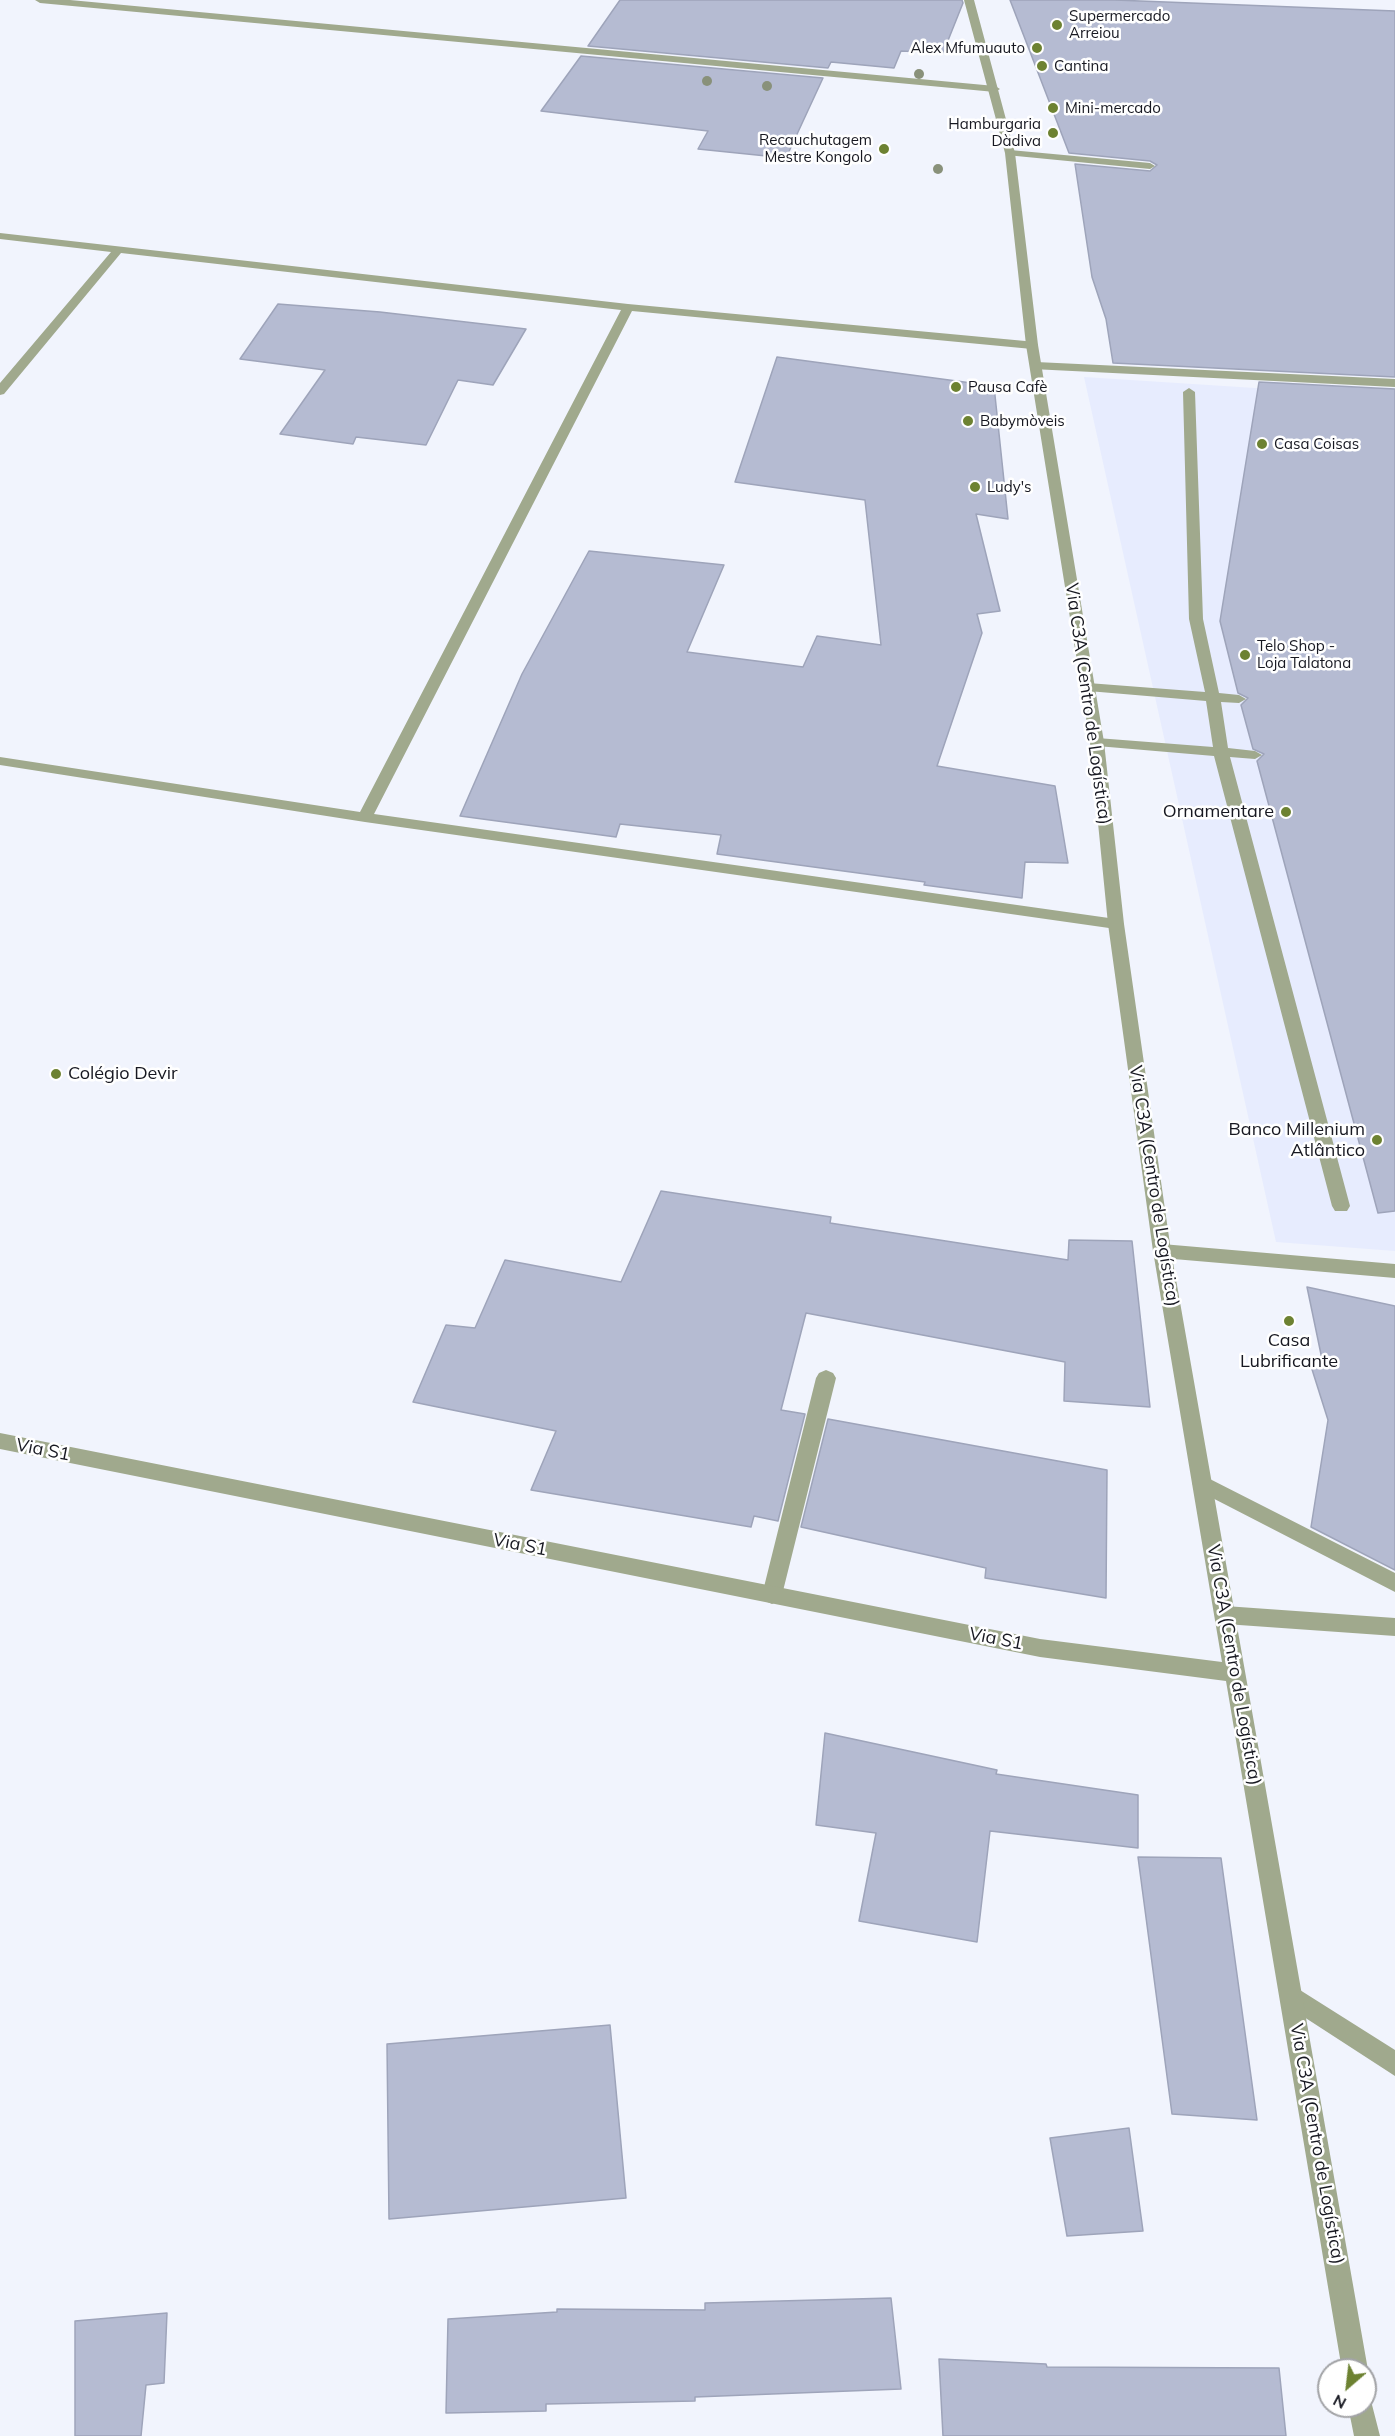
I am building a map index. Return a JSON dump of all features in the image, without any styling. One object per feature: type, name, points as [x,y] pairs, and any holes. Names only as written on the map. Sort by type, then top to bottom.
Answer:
[{"type":"street","points":[[40,0],[995,89]]},
{"type":"street","name":"Via C3A (Centro de Logística)","points":[[969,0],[995,89],[1010,153],[1032,345],[1097,742],[1116,924],[1162,1251],[1353,2358]]},
{"type":"street","points":[[1010,153],[1150,166]]},
{"type":"street","points":[[0,236],[628,307],[1032,345]]},
{"type":"street","points":[[0,391],[118,250]]},
{"type":"street","points":[[365,817],[628,307]]},
{"type":"street","points":[[1036,366],[1395,383]]},
{"type":"street","points":[[1189,392],[1196,619],[1213,697],[1221,753],[1341,1206]]},
{"type":"street","points":[[1088,687],[1239,699]]},
{"type":"street","points":[[1097,742],[1255,755]]},
{"type":"street","points":[[0,761],[365,817],[1116,924]]},
{"type":"street","points":[[1162,1251],[1395,1271]]},
{"type":"street","points":[[772,1594],[826,1378]]},
{"type":"street","name":"Via S1","points":[[0,1442],[1040,1648],[1235,1674]]},
{"type":"street","points":[[1202,1483],[1395,1583]]},
{"type":"street","points":[[1225,1615],[1395,1627]]},
{"type":"street","points":[[1292,1996],[1395,2064]]},
{"type":"street","points":[[1364,2418],[1367,2436]]},
{"type":"shaded area","points":[[1084,377],[1395,397],[1395,1251],[1276,1242]]},
{"type":"building","points":[[620,0],[962,0],[963,3],[943,53],[901,51],[894,68],[831,62],[828,68],[588,46]]},
{"type":"building","points":[[1010,0],[1115,0],[1395,11],[1395,377],[1113,363],[1106,319],[1092,277],[1075,164],[1150,171],[1157,165],[1150,161],[1069,153]]},
{"type":"building","points":[[581,56],[823,78],[786,158],[698,149],[708,131],[541,111]]},
{"type":"building","points":[[278,304],[380,312],[526,329],[493,385],[458,380],[426,445],[356,437],[353,444],[280,434],[325,370],[240,359]]},
{"type":"building","points":[[777,357],[994,386],[1008,519],[976,514],[1000,611],[977,614],[982,633],[937,766],[1055,786],[1068,863],[1025,862],[1022,898],[924,885],[925,882],[717,854],[721,835],[620,824],[616,837],[460,816],[522,674],[589,551],[724,565],[687,652],[803,667],[817,636],[881,645],[865,500],[735,482]]},
{"type":"building","points":[[1259,382],[1395,389],[1395,1211],[1378,1213],[1257,761],[1264,754],[1253,749],[1241,705],[1248,698],[1238,693],[1220,621]]},
{"type":"building","points":[[661,1191],[831,1217],[830,1223],[1068,1260],[1069,1240],[1132,1241],[1150,1407],[1064,1401],[1065,1362],[806,1313],[781,1410],[805,1414],[778,1521],[754,1516],[751,1527],[531,1490],[556,1431],[413,1402],[446,1325],[475,1328],[505,1260],[621,1282]]},
{"type":"building","points":[[1307,1287],[1395,1306],[1395,1570],[1311,1527],[1328,1420],[1310,1363],[1323,1364]]},
{"type":"building","points":[[828,1419],[1107,1470],[1106,1598],[985,1578],[986,1568],[801,1527]]},
{"type":"building","points":[[825,1733],[997,1770],[996,1774],[1138,1795],[1138,1848],[990,1831],[977,1942],[859,1921],[876,1833],[816,1825]]},
{"type":"building","points":[[1138,1857],[1221,1858],[1257,2120],[1172,2114]]},
{"type":"building","points":[[610,2025],[626,2198],[389,2219],[387,2044]]},
{"type":"building","points":[[1129,2128],[1143,2231],[1067,2236],[1050,2138]]},
{"type":"building","points":[[891,2298],[901,2389],[695,2397],[695,2401],[546,2404],[546,2411],[446,2413],[448,2319],[557,2312],[557,2309],[705,2310],[705,2303]]},
{"type":"building","points":[[167,2313],[164,2383],[146,2385],[141,2436],[75,2436],[75,2321]]},
{"type":"building","points":[[939,2359],[1046,2364],[1047,2367],[1279,2368],[1286,2436],[943,2436]]},
{"type":"place","name":"Supermercado Arreiou","points":[[1057,25]]},
{"type":"place","name":"Alex Mfumuauto","points":[[1037,48]]},
{"type":"place","name":"Cantina","points":[[1042,66]]},
{"type":"place","name":"Mini-mercado","points":[[1053,108]]},
{"type":"place","name":"Hamburgaria Dàdiva","points":[[1053,133]]},
{"type":"place","name":"Recauchutagem Mestre Kongolo","points":[[884,149]]},
{"type":"place","name":"Pausa Cafè","points":[[956,387]]},
{"type":"place","name":"Babymòveis","points":[[968,421]]},
{"type":"place","name":"Casa Coisas","points":[[1262,444]]},
{"type":"place","name":"Ludy's","points":[[975,487]]},
{"type":"place","name":"Telo Shop - Loja Talatona","points":[[1245,655]]},
{"type":"place","name":"Ornamentare","points":[[1286,812]]},
{"type":"place","name":"Colégio Devir","points":[[56,1074]]},
{"type":"place","name":"Banco Millenium Atlântico","points":[[1377,1140]]},
{"type":"place","name":"Casa Lubrificante","points":[[1289,1321]]}]
